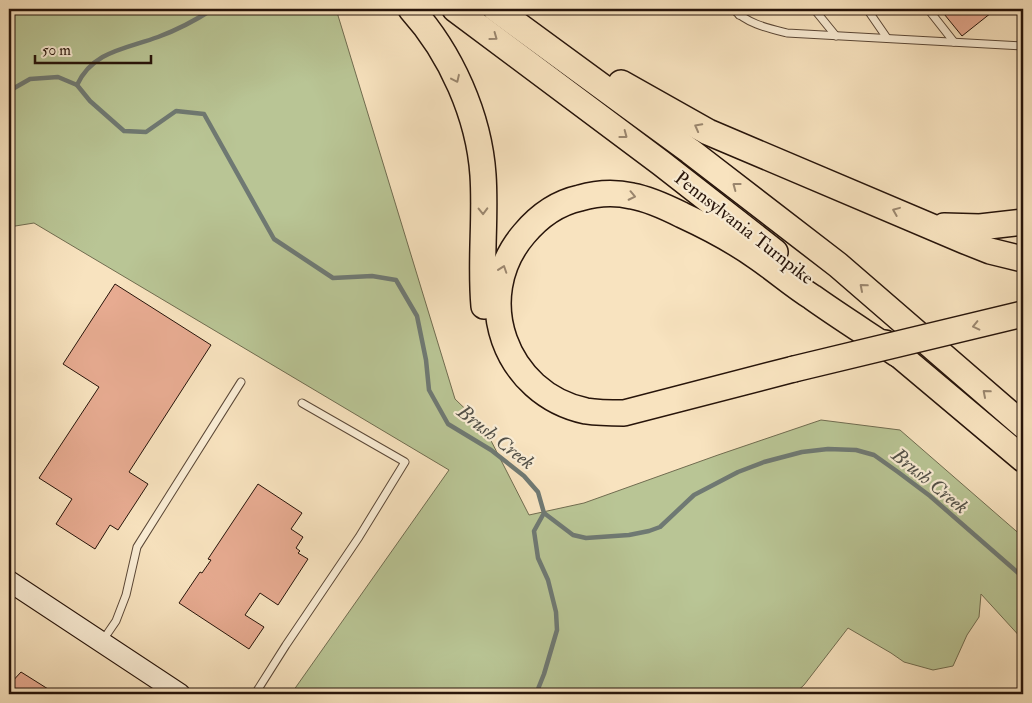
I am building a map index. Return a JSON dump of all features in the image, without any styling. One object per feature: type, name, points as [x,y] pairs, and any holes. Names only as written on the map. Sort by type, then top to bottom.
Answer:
[{"type":"highway","points":[[411,9],[432,36],[459,85],[470,113],[478,144],[482,174],[484,303],[492,340],[506,371],[526,395],[551,412],[569,420],[593,426],[618,426],[639,423],[1023,314]]},
{"type":"highway","name":"Pennsylvania Turnpike","points":[[455,9],[661,163],[820,288],[1023,459]]},
{"type":"highway","name":"Pennsylvania Turnpike","points":[[496,9],[690,152],[838,265],[1023,425]]},
{"type":"highway","points":[[500,9],[607,75],[708,132],[990,251],[1023,259]]},
{"type":"highway","points":[[897,354],[811,297],[757,257],[717,232],[661,205],[632,196],[609,193],[590,195],[568,201],[550,210],[532,224],[517,242],[506,260],[497,296],[498,311],[506,345],[524,374],[537,387],[569,405],[586,411],[605,413],[624,413],[1023,331]]},
{"type":"highway","points":[[930,225],[980,227],[1023,222]]},
{"type":"street","points":[[9,581],[180,694]]},
{"type":"lane","points":[[733,9],[739,15],[763,27],[787,33],[1023,46]]},
{"type":"lane","points":[[739,15],[747,9]]},
{"type":"lane","points":[[814,9],[836,36]]},
{"type":"lane","points":[[867,9],[887,38]]},
{"type":"lane","points":[[928,9],[954,42]]},
{"type":"lane","points":[[102,643],[116,621],[126,595],[137,547],[241,382]]},
{"type":"lane","points":[[255,694],[286,644],[359,537],[405,462],[302,403]]},
{"type":"green space","points":[[9,9],[336,9],[455,399],[484,427],[529,515],[584,503],[821,420],[900,430],[1023,537],[1023,640],[981,594],[979,617],[967,635],[953,666],[933,670],[904,662],[848,628],[804,685],[794,694],[291,694],[449,470],[34,223],[9,227]]},
{"type":"building","points":[[940,9],[996,9],[962,36]]},
{"type":"building","points":[[115,284],[211,345],[129,472],[148,484],[118,530],[110,525],[95,549],[56,524],[72,499],[39,478],[99,387],[63,364]]},
{"type":"building","points":[[258,484],[302,513],[291,529],[303,537],[296,548],[300,551],[298,553],[308,559],[278,605],[260,593],[245,615],[264,627],[249,649],[179,603],[200,572],[202,573],[211,560],[208,559]]},
{"type":"building","points":[[21,672],[56,694],[9,694],[9,685]]},
{"type":"waterway","points":[[77,85],[84,74],[101,58],[122,48],[172,31],[213,9]]},
{"type":"waterway","name":"Brush Creek","points":[[9,91],[30,79],[58,77],[77,85],[90,101],[124,131],[146,132],[176,111],[204,114],[274,239],[333,278],[372,276],[396,280],[417,316],[426,360],[429,390],[448,424],[491,450],[524,476],[538,492],[544,513],[573,535],[586,538],[629,535],[649,531],[660,527],[694,495],[738,472],[764,462],[802,452],[828,449],[856,450],[874,455],[930,496],[1023,577]]},
{"type":"waterway","points":[[536,694],[557,630],[556,612],[548,580],[538,558],[534,531],[544,513]]}]
